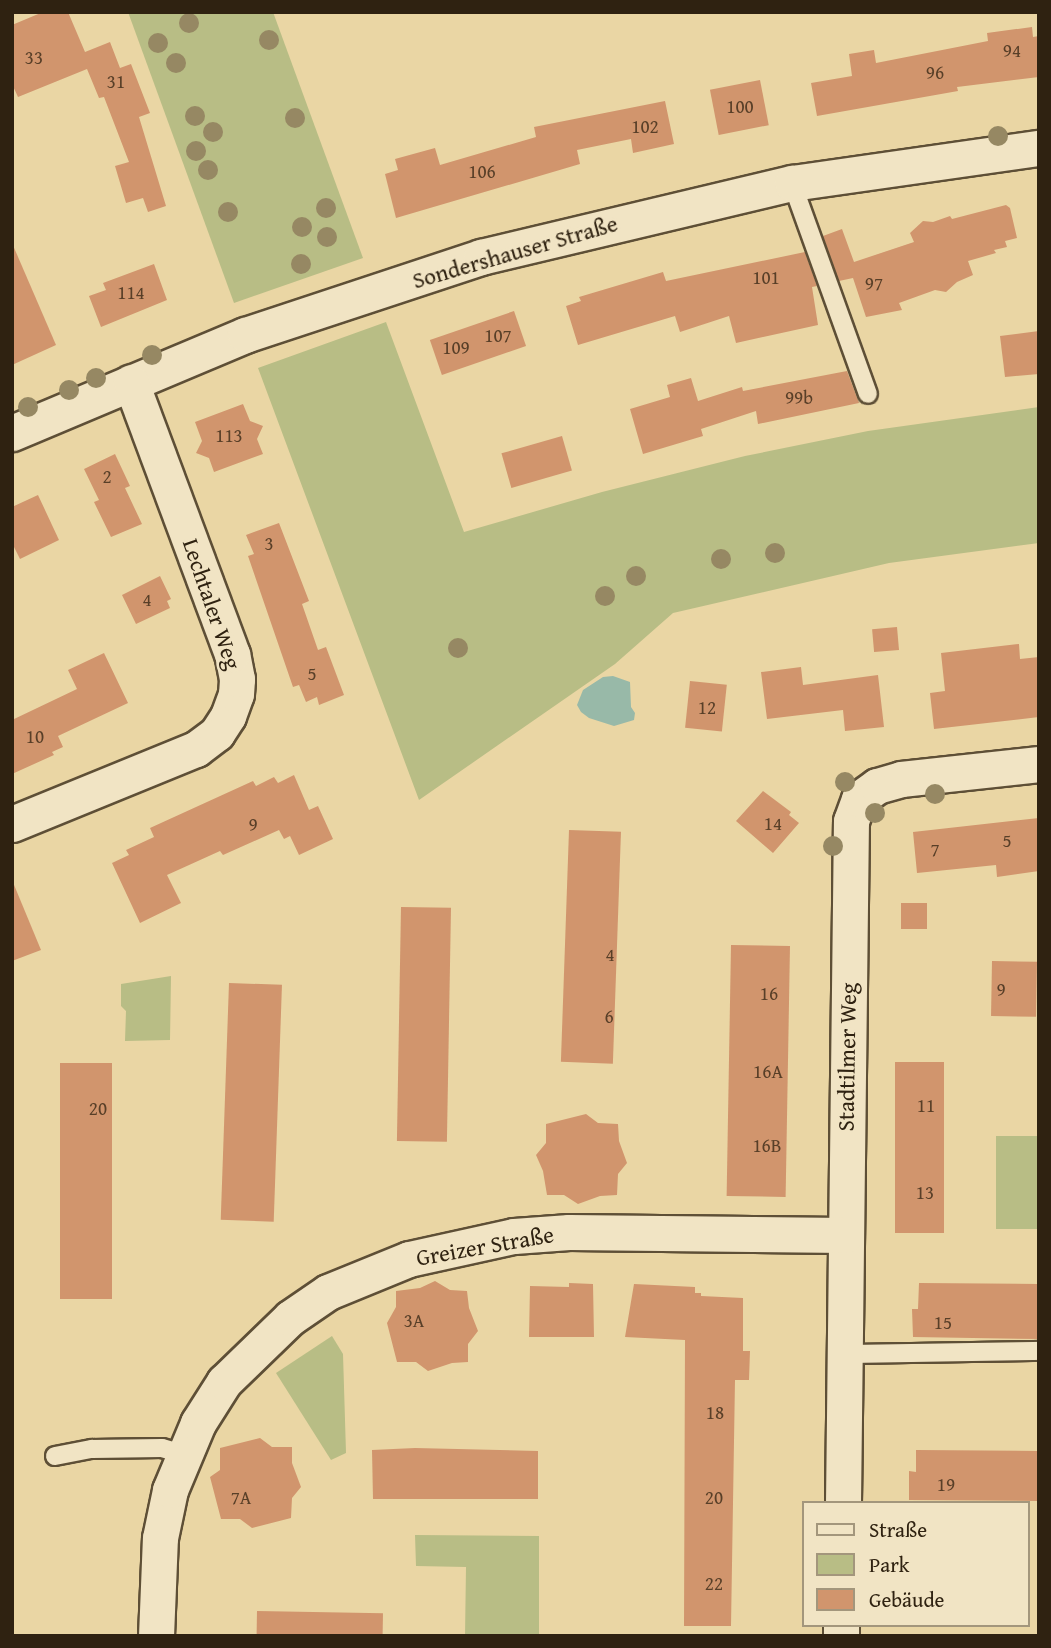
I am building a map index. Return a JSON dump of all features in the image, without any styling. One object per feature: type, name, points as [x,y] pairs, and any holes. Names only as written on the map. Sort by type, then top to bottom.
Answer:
[{"type":"street","name":"Sondershauser Straße","points":[[12,433],[262,329],[481,257],[792,183],[1039,148]]},
{"type":"street","name":"Lechtaler Weg","points":[[12,824],[197,749],[217,733],[236,694],[237,679],[232,654],[131,382]]},
{"type":"street","name":"Stadtilmer Weg","points":[[843,1501],[849,833],[859,799],[877,786],[901,779],[1039,764]]},
{"type":"street","name":"Greizer Straße","points":[[156,1636],[160,1538],[170,1490],[183,1454],[224,1382],[290,1318],[348,1282],[408,1259],[482,1242],[546,1233],[845,1235]]},
{"type":"lane","points":[[792,183],[868,394]]},
{"type":"lane","points":[[844,1354],[1039,1352]]},
{"type":"lane","points":[[55,1456],[92,1449],[162,1448],[183,1454]]},
{"type":"green space","points":[[128,12],[273,12],[363,258],[234,303]]},
{"type":"green space","points":[[386,322],[464,532],[602,492],[745,456],[868,431],[1039,407],[1039,543],[889,563],[673,613],[615,664],[419,800],[258,368]]},
{"type":"green space","points":[[171,976],[170,1040],[125,1041],[126,1011],[121,1006],[121,984]]},
{"type":"green space","points":[[996,1136],[1039,1136],[1039,1229],[996,1229]]},
{"type":"green space","points":[[332,1336],[343,1354],[346,1453],[331,1460],[276,1373]]},
{"type":"green space","points":[[415,1535],[539,1536],[539,1636],[465,1636],[466,1567],[416,1566]]},
{"type":"shaded area","points":[[613,676],[630,682],[631,707],[635,713],[634,720],[614,726],[589,718],[577,705],[583,690],[603,677]]},
{"type":"building","points":[[43,12],[68,12],[85,52],[110,42],[120,68],[131,64],[150,113],[139,117],[166,206],[148,212],[143,198],[126,203],[115,166],[129,162],[104,97],[99,98],[87,69],[18,97],[12,84],[12,25]]},
{"type":"building","points":[[1032,27],[1033,37],[1039,36],[1039,77],[957,87],[958,91],[817,116],[811,83],[852,76],[849,54],[874,50],[876,63],[988,41],[987,33]]},
{"type":"building","points":[[760,80],[769,125],[719,135],[710,90]]},
{"type":"building","points":[[665,101],[674,144],[633,153],[631,139],[577,150],[580,164],[396,218],[385,174],[398,170],[395,159],[435,148],[440,165],[536,137],[534,127]]},
{"type":"building","points":[[1006,205],[1010,208],[1017,238],[1005,241],[1007,247],[994,250],[996,253],[968,261],[973,275],[957,282],[946,292],[935,290],[899,303],[902,310],[866,317],[853,278],[839,281],[823,236],[842,229],[854,262],[914,242],[910,233],[923,221],[933,222],[950,216],[952,219]]},
{"type":"building","points":[[12,243],[56,345],[12,365]]},
{"type":"building","points":[[805,252],[817,286],[812,287],[818,325],[736,343],[729,316],[680,332],[675,316],[578,345],[566,306],[581,301],[579,297],[663,272],[666,281]]},
{"type":"building","points":[[154,264],[167,300],[101,327],[89,296],[106,290],[103,283]]},
{"type":"building","points":[[514,311],[526,346],[442,375],[430,340]]},
{"type":"building","points":[[1039,331],[1039,374],[1005,377],[1000,336]]},
{"type":"building","points":[[847,371],[859,403],[758,424],[756,411],[701,429],[703,436],[643,454],[630,409],[670,397],[667,385],[691,378],[698,401],[742,387],[743,391]]},
{"type":"building","points":[[243,404],[250,421],[263,426],[257,439],[263,454],[214,472],[209,458],[196,453],[202,441],[195,422]]},
{"type":"building","points":[[562,436],[572,471],[511,488],[501,453]]},
{"type":"building","points":[[115,454],[130,486],[125,488],[142,524],[111,537],[94,502],[99,500],[84,469]]},
{"type":"building","points":[[38,495],[59,540],[20,559],[12,543],[12,507]]},
{"type":"building","points":[[279,523],[309,601],[302,604],[318,650],[326,647],[344,695],[319,705],[317,697],[306,702],[299,685],[293,687],[248,556],[254,554],[246,535]]},
{"type":"building","points":[[160,576],[171,599],[167,601],[170,608],[136,624],[122,595]]},
{"type":"building","points":[[897,627],[899,650],[874,652],[872,629]]},
{"type":"building","points":[[1019,644],[1020,659],[1039,657],[1039,717],[934,729],[930,693],[945,691],[941,653]]},
{"type":"building","points":[[104,653],[128,703],[58,736],[63,747],[52,752],[54,755],[12,774],[12,720],[77,689],[68,670]]},
{"type":"building","points":[[801,667],[803,685],[878,675],[884,727],[845,731],[843,710],[767,719],[761,672]]},
{"type":"building","points":[[690,681],[727,685],[722,732],[685,728]]},
{"type":"building","points":[[294,775],[309,810],[318,806],[333,839],[299,855],[290,836],[284,839],[279,830],[223,855],[220,851],[167,875],[181,903],[140,923],[112,863],[129,855],[126,850],[154,837],[150,828],[253,781],[256,786],[274,777],[278,783]]},
{"type":"building","points":[[763,791],[791,812],[789,815],[799,823],[773,853],[736,821]]},
{"type":"building","points":[[1039,818],[1039,871],[997,877],[996,865],[917,873],[913,832]]},
{"type":"building","points":[[569,830],[621,832],[613,1064],[561,1062]]},
{"type":"building","points":[[12,880],[41,950],[12,961]]},
{"type":"building","points":[[901,903],[927,903],[927,929],[901,929]]},
{"type":"building","points":[[401,907],[451,908],[447,1142],[397,1141]]},
{"type":"building","points":[[731,945],[790,946],[786,1197],[727,1196]]},
{"type":"building","points":[[992,961],[1037,962],[1036,1017],[991,1016]]},
{"type":"building","points":[[229,983],[282,985],[274,1222],[221,1220]]},
{"type":"building","points":[[895,1062],[944,1062],[944,1233],[895,1233]]},
{"type":"building","points":[[60,1063],[112,1063],[112,1299],[60,1299]]},
{"type":"building","points":[[586,1114],[598,1123],[618,1124],[619,1141],[627,1163],[618,1174],[617,1195],[600,1196],[578,1204],[564,1195],[547,1195],[543,1171],[536,1155],[546,1143],[546,1124]]},
{"type":"building","points":[[435,1281],[450,1290],[467,1291],[469,1308],[478,1331],[468,1344],[468,1362],[452,1363],[428,1371],[416,1362],[397,1362],[387,1323],[396,1307],[396,1291],[420,1288]]},
{"type":"building","points":[[569,1283],[593,1284],[594,1337],[529,1337],[530,1286],[569,1287]]},
{"type":"building","points":[[919,1283],[1039,1284],[1039,1339],[913,1337],[912,1309],[918,1309]]},
{"type":"building","points":[[634,1284],[695,1287],[695,1293],[701,1293],[701,1296],[743,1298],[743,1351],[750,1351],[749,1380],[735,1380],[731,1626],[684,1626],[685,1340],[625,1337]]},
{"type":"building","points":[[260,1438],[272,1447],[292,1447],[292,1463],[301,1487],[292,1498],[291,1518],[252,1528],[240,1519],[221,1519],[210,1477],[220,1470],[220,1448]]},
{"type":"building","points":[[415,1448],[538,1451],[538,1499],[373,1499],[372,1450]]},
{"type":"building","points":[[916,1450],[1039,1451],[1039,1501],[909,1500],[909,1471],[916,1472]]},
{"type":"building","points":[[257,1611],[383,1613],[383,1636],[257,1636]]}]
